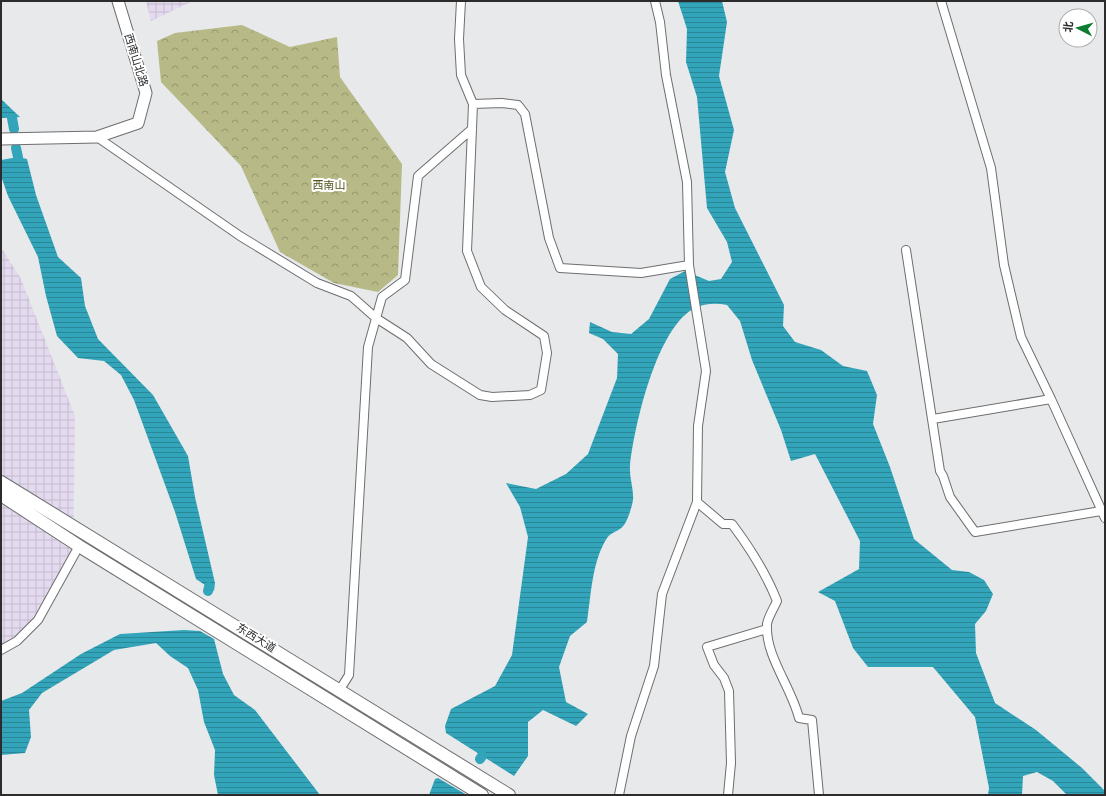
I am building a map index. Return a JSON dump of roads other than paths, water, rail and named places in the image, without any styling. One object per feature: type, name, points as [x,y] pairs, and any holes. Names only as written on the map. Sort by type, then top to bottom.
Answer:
[{"type":"main road","name":"东西大道","points":[[1,482],[509,795]]},
{"type":"main road","name":"东西大道","points":[[1,495],[79,546],[482,795]]},
{"type":"street","name":"西南山北路","points":[[1,139],[97,137],[138,123],[146,93],[118,1]]},
{"type":"street","points":[[97,137],[240,236],[317,283],[351,296],[376,318],[407,338],[431,364],[480,395],[492,397],[530,395],[541,390],[547,353],[544,336],[505,310],[481,287],[467,250],[473,104],[461,75],[458,39],[461,1]]},
{"type":"street","points":[[619,795],[631,736],[654,666],[662,594],[697,502],[698,426],[706,371],[689,265],[687,182],[666,75],[660,22],[655,1]]},
{"type":"street","points":[[906,250],[940,471],[944,476],[950,497],[975,532],[1103,514],[1051,399],[1020,337],[1004,265],[991,168],[941,1]]},
{"type":"street","points":[[473,104],[502,103],[518,105],[525,114],[549,238],[560,268],[641,273],[689,265]]},
{"type":"street","points":[[340,691],[349,675],[368,347],[382,297],[405,280],[418,176],[472,129]]},
{"type":"street","points":[[933,419],[1051,399]]},
{"type":"street","points":[[697,502],[723,524],[732,524],[754,554],[777,601],[767,623],[768,647],[795,702],[799,718],[812,720],[819,795]]},
{"type":"street","points":[[1,650],[17,641],[38,620],[79,546]]},
{"type":"street","points":[[728,795],[731,763],[729,692],[724,678],[714,665],[707,646],[767,629]]},
{"type":"water","points":[[678,1],[722,1],[727,22],[719,76],[734,130],[725,172],[735,208],[784,305],[783,326],[795,342],[821,350],[843,366],[867,371],[877,395],[873,424],[890,467],[914,539],[952,570],[969,572],[984,580],[993,594],[986,611],[975,624],[976,653],[995,703],[1036,730],[1082,768],[1105,791],[1105,795],[1067,795],[1053,781],[1037,772],[1023,776],[1022,795],[988,795],[989,788],[975,717],[933,667],[868,667],[853,648],[835,601],[818,592],[859,569],[860,541],[815,454],[791,461],[781,430],[752,360],[740,321],[727,305],[719,304],[699,306],[681,318],[669,335],[659,356],[642,404],[636,427],[630,466],[633,500],[630,513],[624,525],[607,538],[602,547],[595,568],[587,622],[570,636],[559,667],[566,702],[588,714],[576,726],[543,710],[528,722],[528,756],[514,776],[446,733],[445,726],[451,709],[495,686],[512,655],[528,537],[520,507],[506,483],[536,489],[566,474],[588,454],[617,378],[618,354],[603,339],[589,333],[590,322],[612,332],[631,334],[649,319],[670,279],[685,271],[709,281],[721,279],[732,262],[727,242],[707,208],[697,97],[686,62],[687,29]]},
{"type":"water","points":[[1,99],[20,117],[1,118]]},
{"type":"water","points":[[18,157],[27,159],[36,195],[58,257],[81,278],[85,306],[98,339],[153,395],[188,456],[195,497],[215,583],[214,591],[196,579],[175,512],[134,400],[121,375],[104,361],[78,358],[57,336],[46,296],[38,257],[8,196],[1,176],[1,160]]},
{"type":"water","points":[[184,630],[200,631],[214,639],[223,674],[234,695],[255,710],[320,795],[218,795],[214,775],[215,750],[204,722],[198,690],[188,668],[170,656],[156,643],[114,650],[42,693],[29,710],[31,737],[25,753],[1,755],[1,701],[22,693],[81,654],[120,634]]},
{"type":"water","points":[[438,778],[467,795],[429,795],[435,779]]},
{"type":"waterway","points":[[12,118],[14,129]]},
{"type":"waterway","points":[[16,148],[18,157]]},
{"type":"waterway","points":[[208,591],[209,587]]},
{"type":"park label","name":"西南山","points":[[329,185]]}]
